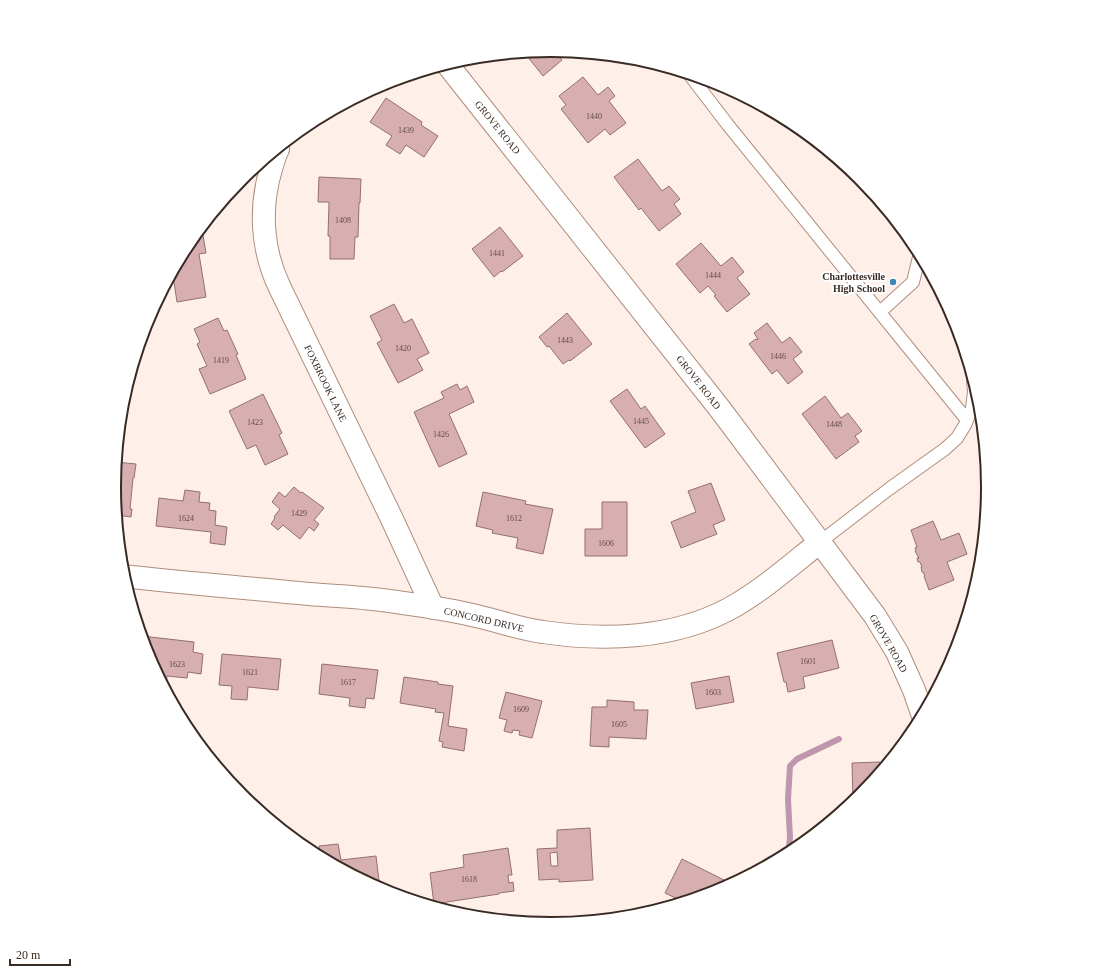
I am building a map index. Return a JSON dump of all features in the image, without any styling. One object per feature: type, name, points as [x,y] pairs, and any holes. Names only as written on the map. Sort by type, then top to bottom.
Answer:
[{"type":"street","name":"GROVE ROAD","points":[[451,69],[715,403],[876,616],[897,652],[920,709]]},
{"type":"street","name":"FOXBROOK LANE","points":[[275,158],[266,185],[263,212],[264,234],[270,265],[433,608]]},
{"type":"street","name":"CONCORD DRIVE","points":[[130,577],[380,600],[472,615],[542,632],[582,636],[623,636],[666,631],[698,622],[728,609],[756,592],[820,542]]},
{"type":"lane","points":[[695,82],[728,125],[967,420]]},
{"type":"lane","points":[[880,312],[913,282],[918,262]]},
{"type":"lane","points":[[820,542],[889,489],[945,449],[957,438],[965,425],[972,408],[973,400]]},
{"type":"building","points":[[560,57],[562,60],[543,76],[528,58]]},
{"type":"building","points":[[583,77],[598,95],[608,87],[615,96],[609,101],[626,123],[610,135],[605,129],[588,143],[561,109],[566,105],[559,96]]},
{"type":"building","points":[[386,98],[422,122],[421,125],[438,136],[424,157],[406,145],[400,154],[386,145],[392,136],[370,122]]},
{"type":"building","points":[[638,159],[662,191],[669,186],[680,199],[674,204],[681,214],[659,231],[641,208],[639,210],[614,177]]},
{"type":"building","points":[[319,177],[361,179],[358,237],[355,237],[354,259],[330,259],[330,236],[328,236],[329,202],[318,202]]},
{"type":"building","points":[[500,227],[523,256],[494,277],[472,249]]},
{"type":"building","points":[[203,235],[206,253],[199,254],[206,297],[177,302],[174,282]]},
{"type":"building","points":[[701,243],[721,266],[732,257],[744,272],[737,278],[750,294],[727,312],[708,286],[700,293],[676,264]]},
{"type":"building","points":[[394,304],[404,323],[412,319],[429,353],[417,359],[423,370],[398,383],[377,343],[382,340],[370,316]]},
{"type":"building","points":[[567,313],[592,344],[570,361],[569,360],[563,364],[549,346],[547,347],[539,337]]},
{"type":"building","points":[[218,318],[224,331],[227,330],[238,354],[236,355],[246,379],[210,394],[199,369],[207,366],[197,344],[200,342],[194,329]]},
{"type":"building","points":[[767,323],[782,343],[790,337],[802,352],[793,359],[803,372],[788,384],[777,370],[772,374],[749,344],[758,339],[754,333]]},
{"type":"building","points":[[457,384],[460,390],[467,386],[474,402],[449,414],[467,454],[439,467],[414,412],[444,398],[441,392]]},
{"type":"building","points":[[627,389],[641,409],[645,406],[665,434],[645,448],[610,401]]},
{"type":"building","points":[[263,394],[282,433],[279,435],[288,454],[265,465],[256,445],[247,449],[229,411]]},
{"type":"building","points":[[825,396],[841,418],[848,413],[862,431],[855,436],[859,442],[836,459],[802,414]]},
{"type":"building","points":[[122,463],[136,464],[130,509],[132,509],[131,517],[122,516]]},
{"type":"building","points":[[711,483],[725,520],[713,525],[717,534],[681,548],[671,522],[696,512],[688,491]]},
{"type":"building","points":[[294,487],[324,508],[314,520],[319,524],[314,531],[309,527],[300,539],[283,525],[278,530],[271,524],[280,509],[272,502],[279,492],[285,497]]},
{"type":"building","points":[[185,490],[200,492],[199,502],[210,503],[209,510],[216,511],[215,525],[227,527],[225,545],[210,543],[211,532],[156,526],[159,498],[183,501]]},
{"type":"building","points":[[483,492],[526,501],[525,504],[553,509],[543,554],[516,548],[518,538],[492,533],[493,530],[476,526]]},
{"type":"building","points":[[602,502],[627,502],[627,556],[585,556],[585,529],[602,529]]},
{"type":"building","points":[[933,521],[941,540],[959,533],[967,554],[947,562],[954,580],[929,590],[925,576],[922,572],[922,567],[920,562],[918,562],[917,558],[919,558],[915,551],[915,548],[917,547],[911,530]]},
{"type":"building","points":[[148,637],[194,642],[193,652],[203,654],[201,674],[188,672],[187,678],[167,676],[167,681]]},
{"type":"building","points":[[832,640],[839,668],[803,677],[805,688],[788,692],[777,653]]},
{"type":"building","points":[[222,654],[281,659],[278,690],[248,687],[247,700],[231,699],[232,686],[219,685]]},
{"type":"building","points":[[322,664],[378,670],[374,699],[366,698],[365,708],[349,706],[350,698],[319,694]]},
{"type":"building","points":[[729,676],[734,702],[696,709],[691,683]]},
{"type":"building","points":[[404,677],[438,682],[438,684],[453,686],[448,726],[467,729],[464,751],[442,747],[443,742],[439,741],[444,713],[435,712],[436,709],[400,703]]},
{"type":"building","points":[[506,692],[542,701],[532,738],[519,735],[520,731],[513,730],[512,733],[504,731],[507,720],[499,718]]},
{"type":"building","points":[[607,700],[634,702],[634,710],[648,710],[646,739],[609,737],[609,747],[590,746],[592,707],[607,707]]},
{"type":"building","points":[[880,762],[880,765],[853,795],[852,763]]},
{"type":"building","points":[[590,828],[593,880],[559,882],[559,879],[539,880],[537,849],[557,848],[557,830]],"holes":[[[557,852],[558,866],[551,866],[550,853]]]},
{"type":"building","points":[[338,844],[341,860],[376,856],[379,882],[361,874],[336,860],[320,850],[319,846]]},
{"type":"building","points":[[508,848],[512,875],[508,875],[509,883],[513,882],[514,891],[440,903],[434,901],[430,873],[464,867],[463,855]]},
{"type":"building","points":[[682,859],[726,881],[677,899],[665,893]]},
{"type":"waterway","points":[[789,846],[788,799],[790,766],[797,759],[839,739]]},
{"type":"place","name":"Charlottesville High School","points":[[893,282]]}]
